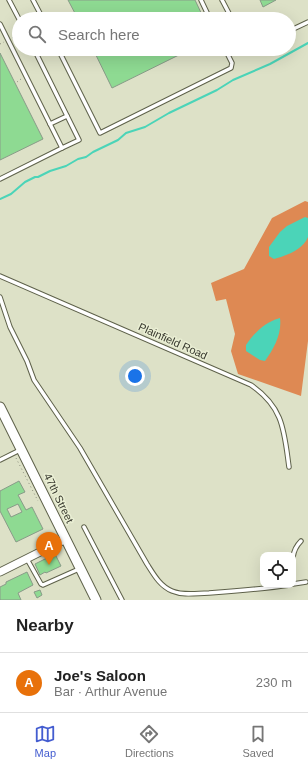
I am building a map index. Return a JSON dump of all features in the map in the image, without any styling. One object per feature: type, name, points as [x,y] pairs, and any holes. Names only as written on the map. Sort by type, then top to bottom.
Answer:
[{"type":"main road","name":"47th Street","points":[[0,407],[18,451],[66,539],[96,600]]},
{"type":"street","points":[[0,572],[66,539]]},
{"type":"lane","points":[[9,0],[15,12]]},
{"type":"lane","points":[[33,0],[39,12]]},
{"type":"lane","points":[[201,0],[207,12]]},
{"type":"lane","points":[[222,0],[228,12]]},
{"type":"lane","points":[[296,28],[308,22]]},
{"type":"lane","points":[[0,24],[12,48]]},
{"type":"lane","points":[[16,56],[62,148]]},
{"type":"lane","points":[[0,179],[79,140],[37,56]]},
{"type":"lane","points":[[62,56],[100,133],[231,68],[232,63],[228,56]]},
{"type":"lane","points":[[50,124],[67,116]]},
{"type":"lane","name":"Plainfield Road","points":[[0,276],[251,385],[269,400],[280,418],[284,430],[289,468]]},
{"type":"lane","points":[[0,297],[10,327],[27,361],[34,380],[80,448],[147,564],[164,587],[180,593],[228,592],[265,588]]},
{"type":"lane","points":[[0,460],[18,451]]},
{"type":"lane","points":[[84,527],[122,600]]},
{"type":"lane","points":[[294,552],[297,544],[301,541]]},
{"type":"lane","points":[[27,558],[40,584],[43,585],[80,568]]},
{"type":"lane","points":[[296,584],[306,582]]},
{"type":"path","points":[[17,82],[26,77]]},
{"type":"path","points":[[18,451],[38,502]]},
{"type":"shaded area","points":[[305,201],[308,202],[308,341],[301,396],[238,374],[231,351],[235,334],[226,299],[216,301],[211,283],[244,269],[272,218]]},
{"type":"water","points":[[305,217],[308,218],[308,237],[306,242],[293,252],[278,258],[274,259],[269,256],[269,247],[280,232],[287,226]]},
{"type":"water","points":[[280,318],[280,330],[277,341],[265,361],[260,360],[246,351],[246,345],[256,332],[269,322]]},
{"type":"building","points":[[68,0],[195,0],[201,12],[74,12]]},
{"type":"building","points":[[260,0],[276,0],[263,7]]},
{"type":"building","points":[[0,53],[43,139],[0,160]]},
{"type":"building","points":[[96,56],[177,56],[112,88]]},
{"type":"building","points":[[19,481],[25,492],[18,495],[26,510],[32,507],[43,529],[16,542],[0,511],[0,491]],"holes":[[[18,504],[22,512],[11,517],[7,509]]]},
{"type":"building","points":[[55,554],[61,566],[40,575],[35,564]]},
{"type":"building","points":[[27,572],[33,585],[18,593],[21,600],[0,600],[0,587],[6,584],[6,582]]},
{"type":"building","points":[[40,590],[42,595],[37,598],[34,592]]},
{"type":"waterway","points":[[296,50],[308,43]]},
{"type":"waterway","points":[[0,199],[11,194],[25,182],[86,157],[118,140],[126,133],[145,127],[169,113],[217,90],[233,80],[284,56]]},
{"type":"place","name":"Joe's Saloon","points":[[49,565]]}]
